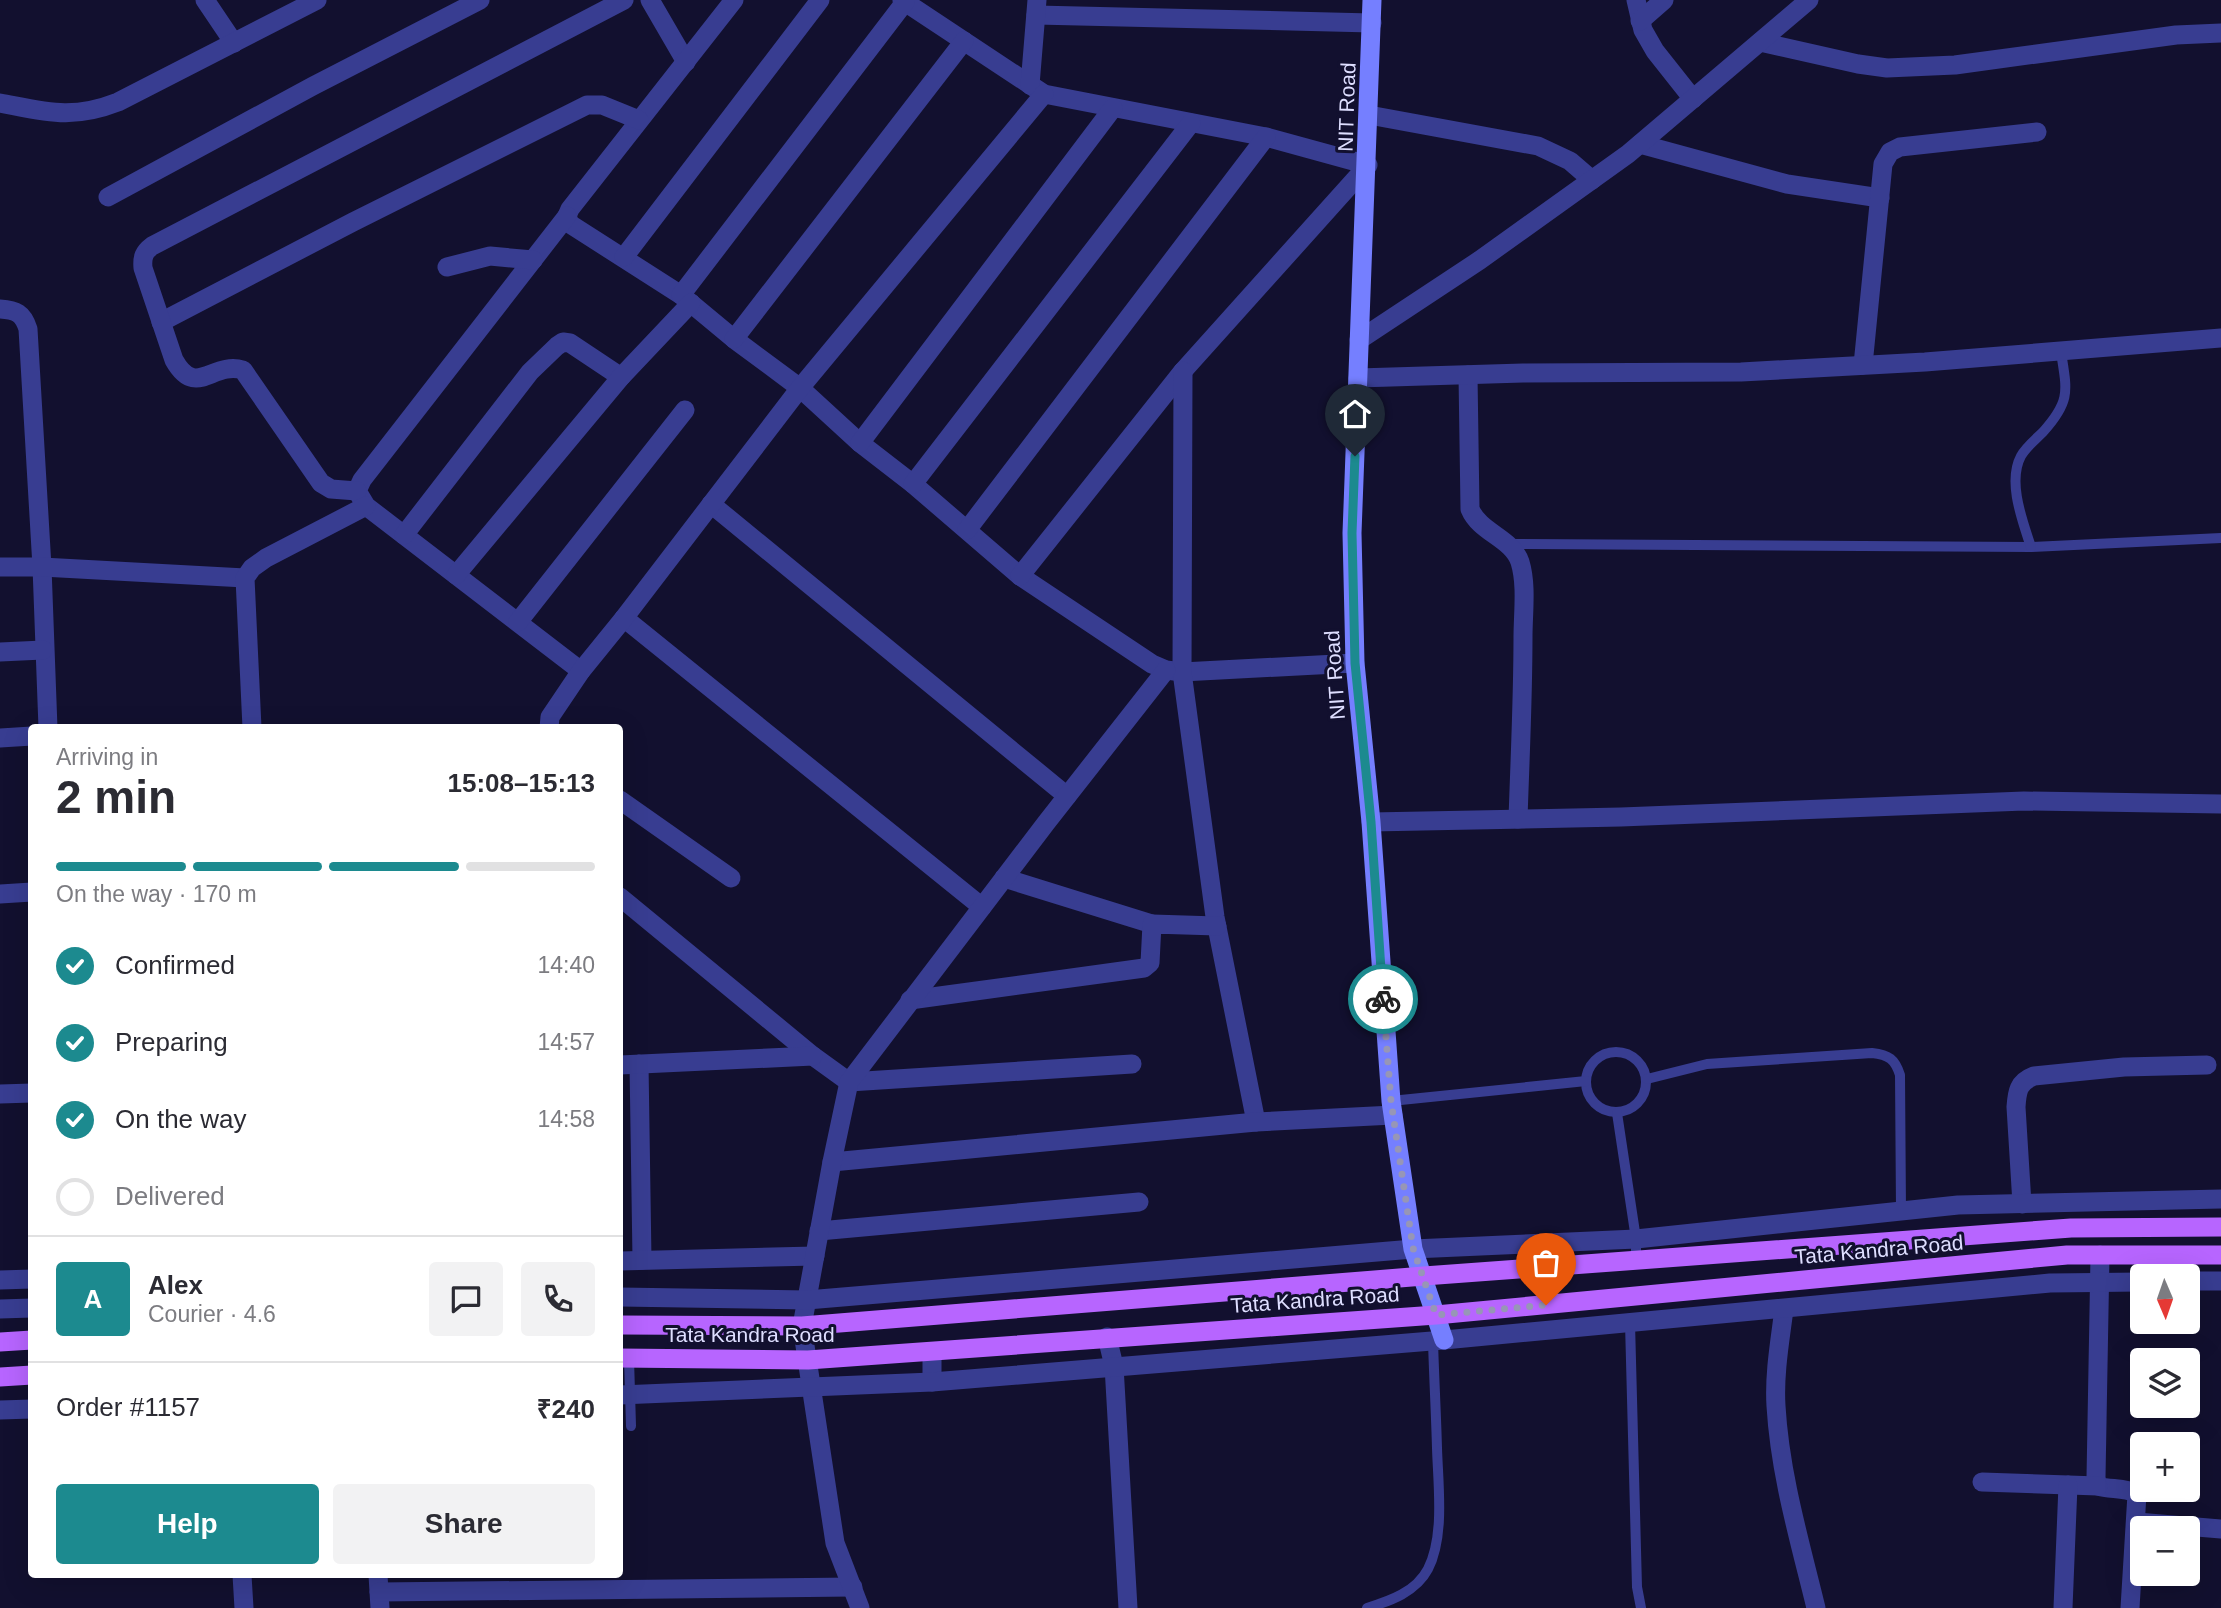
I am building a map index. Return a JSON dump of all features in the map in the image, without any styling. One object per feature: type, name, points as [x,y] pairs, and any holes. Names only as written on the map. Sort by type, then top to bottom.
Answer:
[{"type":"main road","name":"NIT Road","points":[[1372,0],[1370,115],[1352,533],[1355,663],[1371,822],[1392,1108],[1413,1248],[1436,1315],[1438,1340]]},
{"type":"main road","name":"Tata Kandra Road","points":[[623,1325],[802,1326],[2071,1228],[2221,1227]]},
{"type":"main road","name":"Tata Kandra Road","points":[[624,1359],[808,1360],[932,1352],[1107,1337],[1436,1315],[2067,1255],[2221,1255]]},
{"type":"main road","points":[[0,1342],[28,1340]]},
{"type":"main road","points":[[0,1377],[28,1375]]},
{"type":"street","points":[[205,0],[234,43]]},
{"type":"street","points":[[0,103],[57,114],[97,110],[118,102],[317,0]]},
{"type":"street","points":[[108,197],[313,86],[480,0]]},
{"type":"street","points":[[581,671],[404,535],[362,499],[321,484],[243,370],[225,369],[197,379],[189,378],[181,372],[174,360],[142,260],[145,251],[152,246],[624,0]]},
{"type":"street","points":[[650,0],[685,62]]},
{"type":"street","points":[[362,499],[362,480],[734,0]]},
{"type":"street","points":[[624,257],[820,0]]},
{"type":"street","points":[[1636,0],[1640,21],[1655,51],[1693,99]]},
{"type":"street","points":[[1640,21],[1664,0]]},
{"type":"street","points":[[1359,340],[1480,260],[1640,144],[1809,0]]},
{"type":"street","points":[[456,575],[686,299],[904,1],[1037,90],[1113,108],[1266,137],[1368,165],[1183,371],[1020,576]]},
{"type":"street","points":[[549,724],[550,716],[581,671],[800,388],[1037,90],[1037,7],[1372,23]]},
{"type":"street","points":[[1760,42],[1887,68],[1955,65],[2176,35],[2221,33]]},
{"type":"street","points":[[734,339],[964,41]]},
{"type":"street","points":[[161,322],[587,104],[602,105],[639,120]]},
{"type":"street","points":[[860,443],[1113,108]]},
{"type":"street","points":[[1370,115],[1538,146],[1570,161],[1592,180]]},
{"type":"street","points":[[913,484],[1191,123]]},
{"type":"street","points":[[1863,365],[1883,164],[1890,152],[1900,147],[2037,132]]},
{"type":"street","points":[[967,530],[1266,137]]},
{"type":"street","points":[[1640,144],[1787,184],[1880,198]]},
{"type":"street","points":[[567,216],[570,224],[686,299],[800,388],[860,443],[913,484],[1020,576],[1152,664],[1174,671],[1355,663]]},
{"type":"street","points":[[447,267],[490,256],[533,260]]},
{"type":"street","points":[[0,309],[15,310],[24,317],[28,329],[42,567],[47,724]]},
{"type":"street","points":[[1358,378],[1741,372],[2061,352],[2221,338]]},
{"type":"street","points":[[404,535],[530,372],[557,346],[563,342],[570,343],[621,377]]},
{"type":"street","points":[[1183,371],[1174,671],[1217,926],[1256,1122]]},
{"type":"street","points":[[1468,375],[1469,509],[1475,521],[1513,550],[1520,561],[1522,578],[1523,661],[1518,819]]},
{"type":"street","points":[[518,622],[685,410]]},
{"type":"street","points":[[252,724],[245,578],[252,568],[266,558],[362,499]]},
{"type":"street","points":[[711,504],[1067,796]]},
{"type":"street","points":[[0,567],[245,578]]},
{"type":"street","points":[[624,618],[982,907]]},
{"type":"street","points":[[0,652],[43,650]]},
{"type":"street","points":[[860,1608],[835,1543],[802,1326],[849,1082],[1067,796],[1174,671]]},
{"type":"street","points":[[0,738],[28,736]]},
{"type":"street","points":[[1371,822],[1621,817],[2024,801],[2221,804]]},
{"type":"street","points":[[623,802],[731,878]]},
{"type":"street","points":[[1004,878],[1152,924],[1217,926]]},
{"type":"street","points":[[0,894],[28,892]]},
{"type":"street","points":[[623,899],[813,1056],[849,1082],[1132,1064]]},
{"type":"street","points":[[911,1000],[1147,967],[1150,963],[1152,924]]},
{"type":"street","points":[[642,1260],[629,1065],[813,1056]]},
{"type":"street","points":[[2022,1204],[2016,1107],[2017,1093],[2025,1080],[2034,1076],[2123,1067],[2207,1065]]},
{"type":"street","points":[[0,1094],[28,1093]]},
{"type":"street","points":[[832,1162],[1392,1108]]},
{"type":"street","points":[[623,1297],[807,1300],[1413,1248],[1636,1239],[1958,1205],[2221,1199]]},
{"type":"street","points":[[819,1231],[1139,1202]]},
{"type":"street","points":[[2098,1486],[2100,1255]]},
{"type":"street","points":[[623,1261],[815,1256]]},
{"type":"street","points":[[0,1280],[28,1279]]},
{"type":"street","points":[[2200,1281],[2221,1281]]},
{"type":"street","points":[[625,1395],[932,1382],[1630,1323],[2050,1283],[2130,1282]]},
{"type":"street","points":[[0,1309],[28,1308]]},
{"type":"street","points":[[1784,1309],[1776,1374],[1781,1461],[1816,1608]]},
{"type":"street","points":[[1107,1337],[1114,1366],[1128,1608]]},
{"type":"street","points":[[932,1352],[932,1382]]},
{"type":"street","points":[[0,1410],[28,1409]]},
{"type":"street","points":[[1982,1482],[2098,1486],[2131,1490],[2137,1494],[2137,1516]]},
{"type":"street","points":[[2063,1608],[2068,1485]]},
{"type":"street","points":[[2200,1527],[2221,1529]]},
{"type":"street","points":[[242,1578],[243,1608]]},
{"type":"street","points":[[2130,1608],[2132,1586]]},
{"type":"street","points":[[379,1592],[853,1587]]},
{"type":"lane","points":[[2031,547],[2017,502],[2020,458],[2062,408],[2066,382],[2061,352]]},
{"type":"lane","points":[[1505,544],[2031,547],[2221,538]]},
{"type":"lane","points":[[1621,1052],[1638,1061],[1647,1079],[1642,1099],[1627,1111],[1617,1113],[1598,1107],[1587,1091],[1586,1081],[1593,1063],[1611,1053],[1621,1052]]},
{"type":"lane","points":[[1647,1079],[1707,1064],[1872,1053],[1887,1055],[1896,1062],[1900,1075],[1901,1211]]},
{"type":"lane","points":[[1392,1108],[1586,1081]]},
{"type":"lane","points":[[1617,1113],[1636,1239],[1636,1261]]},
{"type":"lane","points":[[1630,1323],[1636,1575],[1641,1608]]},
{"type":"lane","points":[[1367,1608],[1390,1601],[1415,1587],[1428,1570],[1435,1549],[1439,1510],[1438,1340]]},
{"type":"lane","points":[[624,1359],[625,1395],[631,1426]]},
{"type":"way so far","points":[[1383,999],[1391,1101],[1413,1248],[1436,1315],[1546,1305]]},
{"type":"route","points":[[1355,456],[1352,533],[1355,663],[1371,822],[1383,999]]}]
